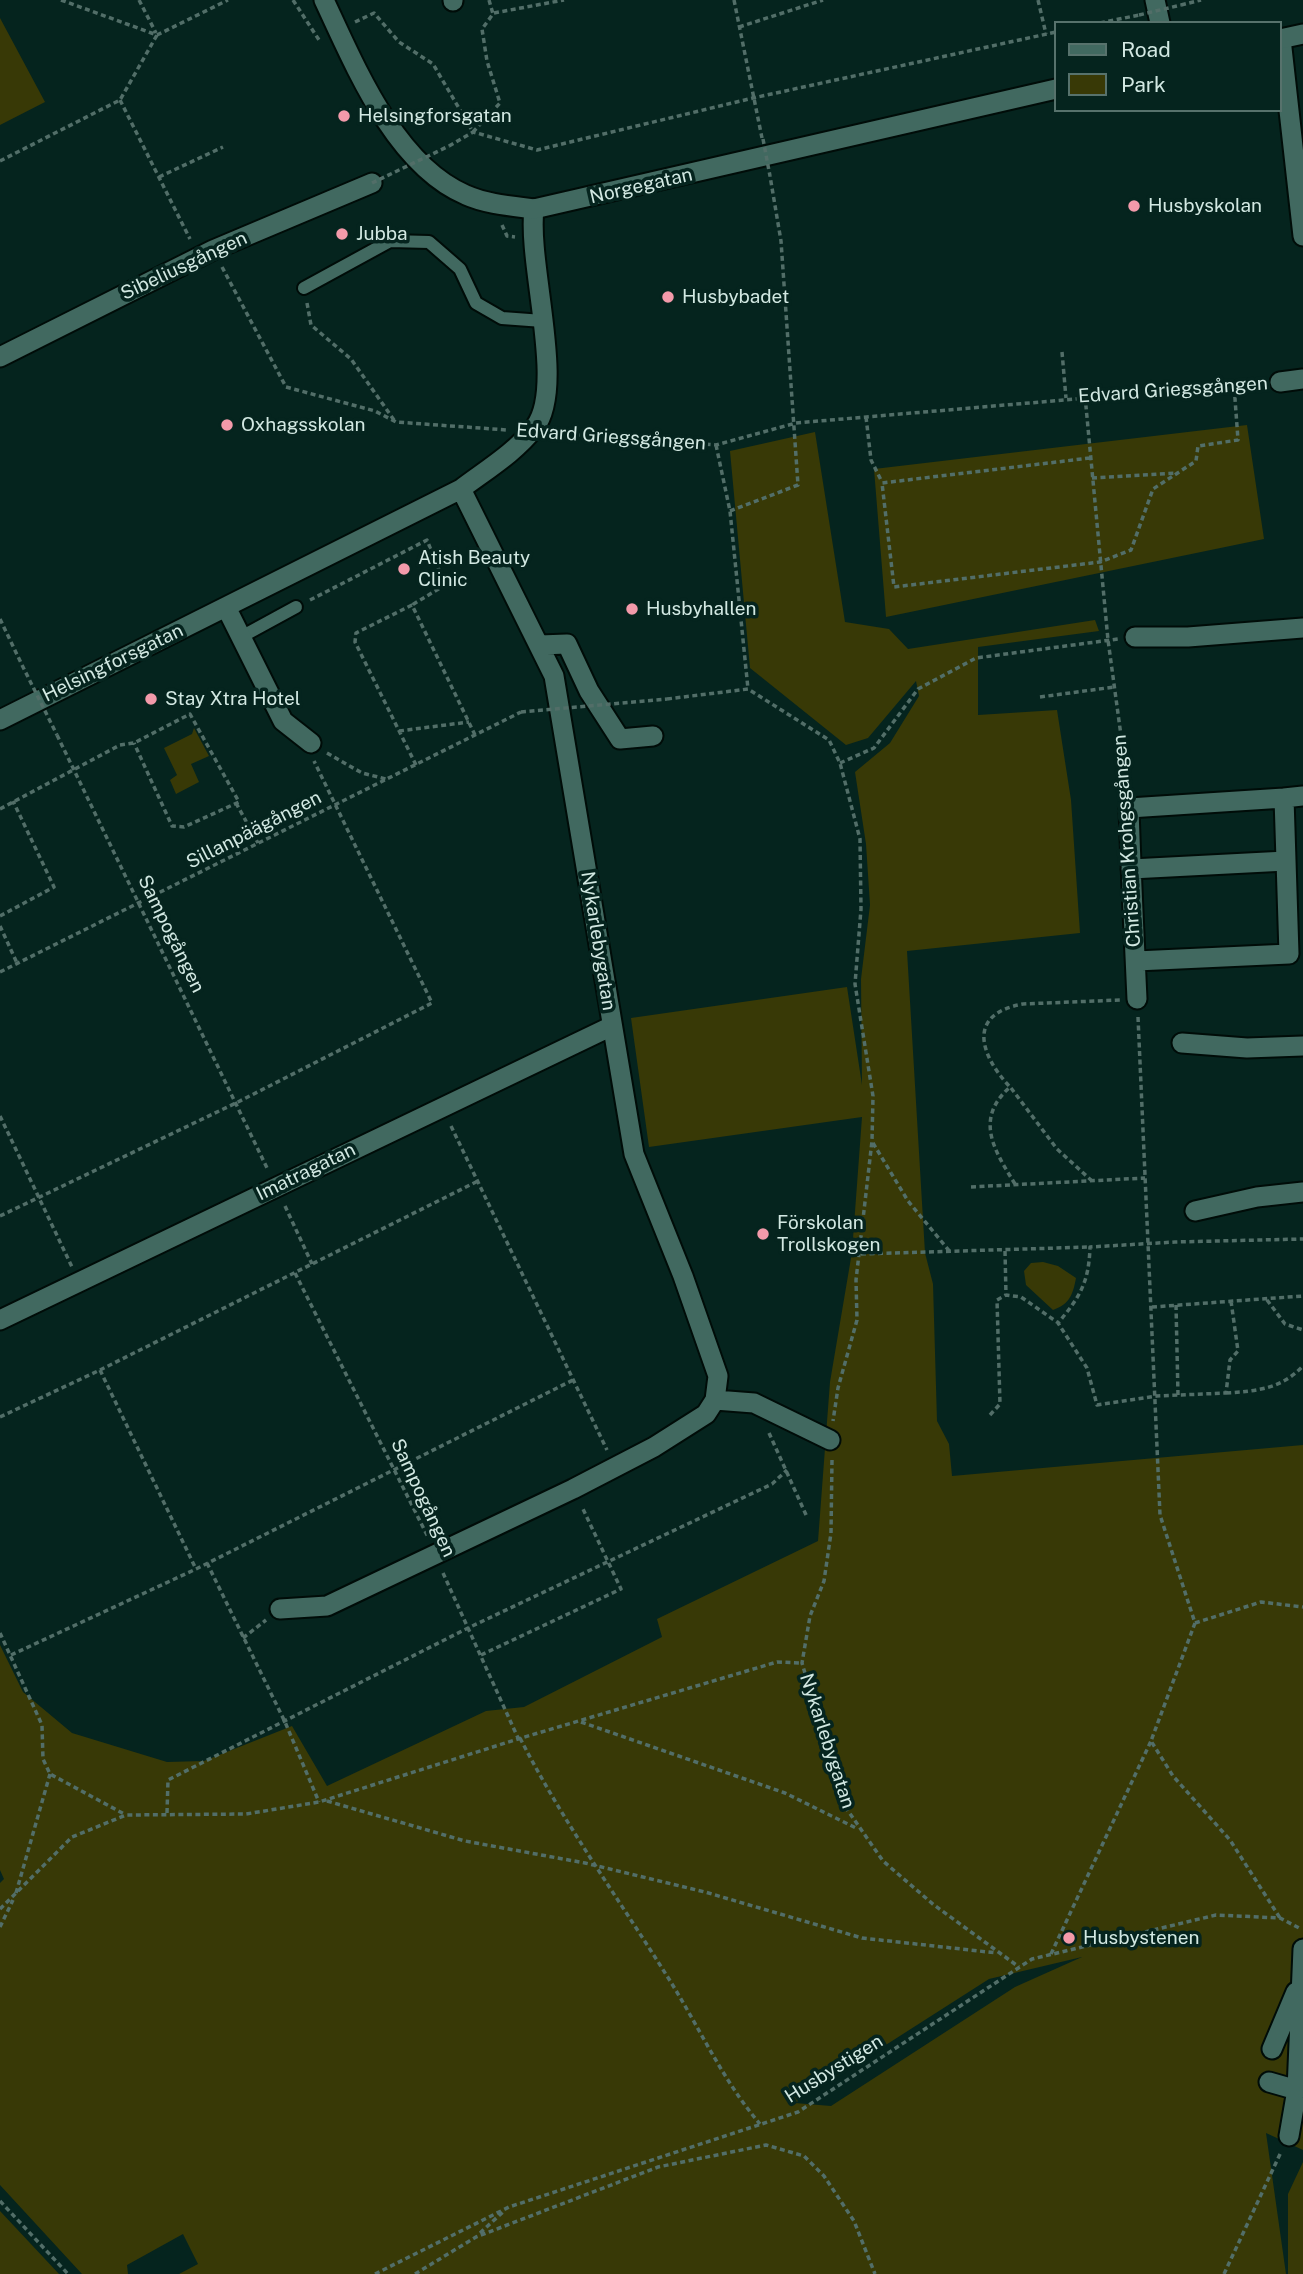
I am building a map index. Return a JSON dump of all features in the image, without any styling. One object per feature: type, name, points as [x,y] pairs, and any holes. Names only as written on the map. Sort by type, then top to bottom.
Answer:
[{"type":"street","name":"Norgegatan","points":[[324,0],[363,82],[392,127],[425,169],[467,196],[534,209],[1054,89]]},
{"type":"street","points":[[1155,0],[1160,21]]},
{"type":"street","points":[[1282,39],[1303,34]]},
{"type":"street","points":[[1282,48],[1303,236]]},
{"type":"street","name":"Sibeliusgången","points":[[0,357],[206,253],[372,183]]},
{"type":"street","name":"Helsingforsgatan","points":[[0,720],[461,489],[517,447],[531,431],[547,401],[543,321],[531,240],[534,209]]},
{"type":"street","name":"Edvard Griegsgången","points":[[1279,382],[1303,379]]},
{"type":"street","name":"Nykarlebygatan","points":[[461,489],[554,676],[634,1154],[683,1276],[718,1376],[715,1400]]},
{"type":"street","points":[[226,607],[283,721],[311,743]]},
{"type":"street","points":[[1135,636],[1188,637],[1303,628]]},
{"type":"street","points":[[540,645],[567,643],[589,691],[620,739],[653,736]]},
{"type":"street","points":[[1129,808],[1294,797],[1286,861],[1289,954],[1136,961]]},
{"type":"street","name":"Christian Krohgsgången","points":[[1129,808],[1138,999]]},
{"type":"street","points":[[1131,869],[1286,861]]},
{"type":"street","name":"Imatragatan","points":[[0,1320],[612,1026]]},
{"type":"street","points":[[1182,1043],[1247,1048],[1303,1046]]},
{"type":"street","points":[[1195,1212],[1256,1196],[1303,1192]]},
{"type":"street","points":[[280,1609],[327,1606],[573,1489],[616,1468],[706,1413],[715,1400],[754,1404],[830,1440]]},
{"type":"street","points":[[1289,2136],[1297,2090],[1303,1949]]},
{"type":"street","points":[[1272,2049],[1301,1980]]},
{"type":"street","points":[[1269,2082],[1297,2090]]},
{"type":"lane","points":[[304,288],[390,242],[429,242],[460,269],[476,303],[502,318],[543,321]]},
{"type":"lane","points":[[241,636],[296,607]]},
{"type":"path","points":[[61,0],[157,35]]},
{"type":"path","points":[[139,0],[157,35]]},
{"type":"path","points":[[0,161],[120,100],[157,35],[228,0]]},
{"type":"path","points":[[489,0],[494,14]]},
{"type":"path","points":[[372,183],[473,132],[500,103],[487,61],[482,29],[494,14],[564,0]]},
{"type":"path","points":[[730,511],[798,485],[796,423],[781,241],[734,0]]},
{"type":"path","points":[[739,27],[823,0]]},
{"type":"path","points":[[1038,0],[1046,34]]},
{"type":"path","points":[[1110,21],[1201,0]]},
{"type":"path","points":[[374,13],[400,42],[433,64],[473,132],[537,150],[753,98],[1054,32]]},
{"type":"path","name":"Edvard Griegsgången","points":[[120,100],[159,177],[286,387],[375,411],[396,422],[716,445],[796,423],[1279,382]]},
{"type":"path","points":[[159,177],[223,147]]},
{"type":"path","points":[[304,288],[311,325],[351,359],[396,422]]},
{"type":"path","points":[[1062,352],[1066,398]]},
{"type":"path","points":[[866,417],[871,460],[883,482],[894,587],[1100,562],[1131,550],[1153,489],[1196,461],[1198,446],[1238,440],[1234,386]]},
{"type":"path","name":"Christian Krohgsgången","points":[[1085,397],[1108,640],[1129,808]]},
{"type":"path","points":[[716,445],[730,511],[748,689]]},
{"type":"path","points":[[883,482],[1090,458]]},
{"type":"path","points":[[1092,478],[1179,472]]},
{"type":"path","points":[[296,607],[427,540],[445,585],[356,633],[355,642],[416,765]]},
{"type":"path","points":[[412,605],[475,735]]},
{"type":"path","name":"Sampogången","points":[[0,619],[238,1102],[312,1264]]},
{"type":"path","points":[[840,763],[874,748],[918,689],[976,658],[1108,640]]},
{"type":"path","points":[[1040,697],[1114,687]]},
{"type":"path","name":"Sillanpäägången","points":[[0,972],[521,712],[748,689]]},
{"type":"path","name":"Nykarlebygatan","points":[[748,689],[829,740],[840,763],[860,839],[861,909],[855,984],[873,1096],[872,1141],[856,1280],[857,1320],[838,1388],[830,1440],[831,1533],[824,1581],[810,1616],[802,1663],[844,1805],[858,1829],[893,1870],[934,1905],[1018,1967]]},
{"type":"path","points":[[0,808],[73,768],[120,745],[134,743],[190,714],[239,802],[184,827],[172,826],[134,743]]},
{"type":"path","points":[[399,731],[469,722]]},
{"type":"path","points":[[0,1216],[238,1102],[432,1003],[314,765],[311,743]]},
{"type":"path","points":[[334,757],[362,774],[386,779]]},
{"type":"path","points":[[0,916],[54,887],[13,802]]},
{"type":"path","points":[[236,803],[258,844]]},
{"type":"path","points":[[0,926],[17,964]]},
{"type":"path","points":[[1051,1954],[1152,1741],[1195,1623],[1160,1514],[1138,999],[1023,1004],[1008,1006],[991,1015],[984,1032],[986,1057],[1057,1149],[1092,1181]]},
{"type":"path","points":[[1010,1087],[999,1097],[990,1113],[991,1137],[998,1158],[1015,1184]]},
{"type":"path","points":[[442,1107],[616,1468]]},
{"type":"path","points":[[0,1116],[78,1281]]},
{"type":"path","points":[[872,1141],[908,1201],[951,1253]]},
{"type":"path","points":[[971,1187],[1146,1178]]},
{"type":"path","points":[[0,1417],[100,1370],[478,1181]]},
{"type":"path","points":[[861,1254],[1303,1239]]},
{"type":"path","points":[[1058,1323],[1075,1303],[1089,1274],[1090,1247]]},
{"type":"path","points":[[1004,1251],[1006,1295]]},
{"type":"path","name":"Sampogången","points":[[295,1272],[436,1554],[519,1738],[593,1865],[670,1981],[731,2084],[760,2124]]},
{"type":"path","points":[[990,1415],[1000,1404],[997,1300],[1006,1295],[1021,1297],[1058,1323],[1087,1368],[1097,1405],[1157,1396],[1271,1388],[1293,1377],[1303,1366]]},
{"type":"path","points":[[1152,1307],[1303,1296]]},
{"type":"path","points":[[1267,1300],[1285,1324],[1303,1330]]},
{"type":"path","points":[[1226,1393],[1230,1360],[1238,1351],[1231,1301]]},
{"type":"path","points":[[1176,1305],[1178,1395]]},
{"type":"path","points":[[100,1370],[196,1569]]},
{"type":"path","points":[[10,1655],[196,1569],[573,1380]]},
{"type":"path","points":[[764,1423],[807,1517]]},
{"type":"path","points":[[167,1813],[168,1780],[468,1628],[772,1484],[787,1470]]},
{"type":"path","points":[[481,1655],[621,1589],[573,1489]]},
{"type":"path","points":[[206,1563],[285,1722],[319,1802]]},
{"type":"path","points":[[1195,1623],[1261,1602],[1303,1607]]},
{"type":"path","points":[[243,1638],[280,1609]]},
{"type":"path","points":[[0,1633],[42,1725],[43,1759],[50,1774],[126,1815]]},
{"type":"path","points":[[0,1909],[72,1837],[126,1815],[246,1814],[319,1802],[519,1738],[777,1662],[802,1663]]},
{"type":"path","points":[[579,1721],[785,1793],[858,1829]]},
{"type":"path","points":[[1152,1741],[1173,1776],[1230,1840],[1280,1918]]},
{"type":"path","points":[[0,1927],[15,1896],[50,1774]]},
{"type":"path","points":[[325,1800],[465,1841],[593,1865],[705,1892],[862,1938],[999,1953]]},
{"type":"path","name":"Husbystigen","points":[[375,2274],[509,2207],[798,2112],[1018,1967],[1051,1954],[1216,1915],[1280,1918],[1303,1930]]},
{"type":"path","points":[[1224,2274],[1289,2136]]},
{"type":"path","points":[[476,2236],[657,2167],[766,2145],[804,2156],[824,2176],[854,2221],[874,2274]]},
{"type":"path","points":[[0,2201],[68,2274]]},
{"type":"path","points":[[415,2274],[476,2236],[509,2207]]},
{"type":"green space","points":[[0,18],[45,102],[0,125]]},
{"type":"green space","points":[[1247,425],[1264,539],[886,617],[874,469]]},
{"type":"green space","points":[[815,432],[845,622],[889,629],[908,649],[1095,620],[1099,631],[978,647],[978,715],[1057,710],[1071,800],[1080,933],[907,951],[925,1253],[933,1284],[937,1421],[949,1444],[952,1476],[1303,1445],[1303,2150],[1266,2133],[1286,2274],[179,2274],[198,2264],[183,2234],[127,2265],[128,2274],[82,2274],[0,2185],[0,1883],[4,1879],[0,1870],[0,1645],[23,1692],[72,1733],[167,1762],[204,1761],[292,1726],[327,1786],[486,1711],[524,1707],[662,1637],[657,1619],[818,1541],[830,1382],[852,1252],[862,1117],[649,1147],[631,1018],[847,987],[862,1085],[861,979],[870,905],[866,844],[855,772],[890,743],[919,696],[916,681],[868,738],[846,745],[750,668],[730,451]],"holes":[[[1082,1957],[1015,1987],[831,2106],[795,2103],[989,1979]]]},
{"type":"green space","points":[[194,728],[209,756],[191,764],[199,782],[176,794],[170,780],[177,775],[164,748],[192,734]]},
{"type":"green space","points":[[1043,1262],[1058,1266],[1076,1278],[1070,1298],[1053,1310],[1026,1285],[1024,1271],[1031,1263]]},
{"type":"green space","points":[[1303,2162],[1303,2274],[1288,2274],[1288,2194]]},
{"type":"green space","points":[[0,2211],[59,2274],[0,2274]]},
{"type":"place","name":"Helsingforsgatan","points":[[344,116]]},
{"type":"place","name":"Husbyskolan","points":[[1134,206]]},
{"type":"place","name":"Jubba","points":[[342,234]]},
{"type":"place","name":"Husbybadet","points":[[668,297]]},
{"type":"place","name":"Oxhagsskolan","points":[[227,425]]},
{"type":"place","name":"Atish Beauty Clinic","points":[[404,569]]},
{"type":"place","name":"Husbyhallen","points":[[632,609]]},
{"type":"place","name":"Stay Xtra Hotel","points":[[151,699]]},
{"type":"place","name":"Förskolan Trollskogen","points":[[763,1234]]},
{"type":"place","name":"Husbystenen","points":[[1069,1938]]}]
